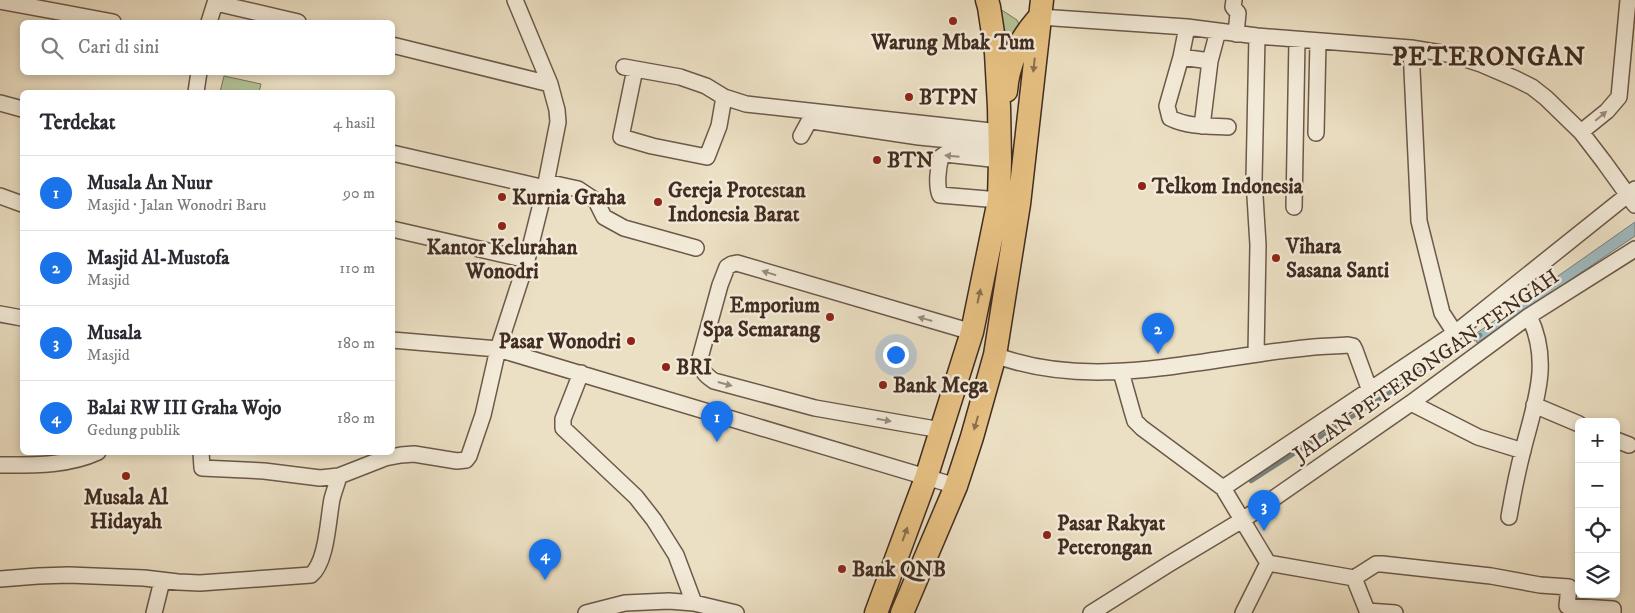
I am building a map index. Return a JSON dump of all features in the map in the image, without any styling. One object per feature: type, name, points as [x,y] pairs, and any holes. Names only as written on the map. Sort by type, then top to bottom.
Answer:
[{"type":"highway","points":[[876,613],[926,478],[972,332],[1009,202],[1000,145],[996,53],[989,7],[986,0]]},
{"type":"highway","points":[[999,107],[1006,93],[1008,74],[1012,62],[1027,32],[1036,6]]},
{"type":"highway","points":[[902,613],[956,486],[995,355],[1009,202],[1036,6]]},
{"type":"street","points":[[201,455],[202,468],[264,471],[320,478],[339,476],[378,460],[401,455],[414,454],[457,461],[466,460],[483,415],[498,349],[528,260],[546,185],[558,122],[550,84],[515,0]]},
{"type":"street","points":[[1234,0],[1233,7],[1238,13],[1236,34]]},
{"type":"street","points":[[1581,132],[1619,97],[1628,0]]},
{"type":"street","points":[[0,1],[103,20]]},
{"type":"street","points":[[210,20],[216,1],[290,20]]},
{"type":"street","points":[[1036,6],[1236,34],[1411,48],[1453,54],[1516,79],[1532,87],[1546,98],[1581,132],[1632,197],[1456,333],[1223,488]]},
{"type":"street","points":[[1187,27],[1181,57],[1167,106],[1170,118],[1179,122],[1202,126],[1228,127]]},
{"type":"street","points":[[1202,126],[1210,61],[1218,31]]},
{"type":"street","points":[[1256,354],[1258,245],[1254,180],[1257,36]]},
{"type":"street","points":[[1294,207],[1298,40]]},
{"type":"street","points":[[1316,133],[1318,41]]},
{"type":"street","points":[[395,47],[550,84]]},
{"type":"street","points":[[1411,48],[1419,221],[1442,312],[1456,333]]},
{"type":"street","points":[[1181,57],[1210,61]]},
{"type":"street","points":[[724,97],[719,126],[707,158],[621,137],[629,68],[680,77],[706,86],[724,97],[746,104],[1000,145]]},
{"type":"street","points":[[196,90],[199,75]]},
{"type":"street","points":[[0,103],[20,108]]},
{"type":"street","points":[[801,136],[808,123],[812,121],[919,137],[1000,145]]},
{"type":"street","points":[[1000,145],[945,154],[939,161],[938,190],[940,196],[1009,202]]},
{"type":"street","points":[[395,154],[546,185],[578,189],[596,201],[604,216],[624,228],[696,248]]},
{"type":"street","points":[[0,196],[20,203]]},
{"type":"street","points":[[395,230],[528,260]]},
{"type":"street","name":"JALAN PETERONGAN TENGAH","points":[[1090,613],[1244,519],[1411,403],[1529,316],[1635,250]]},
{"type":"street","points":[[941,430],[815,408],[714,381],[700,367],[700,358],[720,285],[727,267],[737,263],[972,332]]},
{"type":"street","points":[[0,314],[20,318]]},
{"type":"street","points":[[1509,517],[1516,478],[1540,379],[1540,353],[1536,331],[1529,316]]},
{"type":"street","points":[[395,340],[498,349],[956,486]]},
{"type":"street","points":[[995,355],[1012,361],[1053,370],[1121,372],[1315,347],[1350,345],[1355,350],[1370,391]]},
{"type":"street","points":[[1121,372],[1132,411],[1139,424],[1223,488],[1244,519],[1268,563]]},
{"type":"street","points":[[581,373],[563,419],[563,428],[636,497],[648,512],[676,555],[694,603]]},
{"type":"street","points":[[1411,403],[1478,437],[1523,451]]},
{"type":"street","points":[[1534,405],[1575,422]]},
{"type":"street","points":[[0,465],[54,464],[82,459],[91,455]]},
{"type":"street","points":[[0,580],[69,575],[200,583],[311,575],[319,563],[327,536],[332,499],[339,476]]},
{"type":"street","points":[[1268,563],[1354,578],[1371,567],[1382,564],[1491,576],[1540,585],[1569,587],[1567,606],[1614,609],[1613,613]]},
{"type":"street","points":[[1243,613],[1268,563]]},
{"type":"street","points":[[1354,578],[1368,612],[1395,613]]},
{"type":"street","points":[[154,613],[162,580]]},
{"type":"street","points":[[586,613],[625,603],[667,607],[694,603],[736,613]]},
{"type":"green space","points":[[997,7],[1017,20],[1020,27],[1005,56]]},
{"type":"green space","points":[[224,76],[261,84],[260,90],[220,90]]},
{"type":"water","points":[[1635,222],[1635,236],[1477,343],[1474,335]]},
{"type":"waterway","points":[[1251,481],[1480,335]]},
{"type":"place","name":"Warung Mbak Tum","points":[[953,21]]},
{"type":"place","name":"BTPN","points":[[909,97]]},
{"type":"place","name":"BTN","points":[[877,160]]},
{"type":"place","name":"Telkom Indonesia","points":[[1142,186]]},
{"type":"place","name":"Kurnia Graha","points":[[502,197]]},
{"type":"place","name":"Gereja Protestan Indonesia Barat","points":[[658,202]]},
{"type":"place","name":"Kantor Kelurahan Wonodri","points":[[502,226]]},
{"type":"place","name":"Vihara Sasana Santi","points":[[1276,258]]},
{"type":"place","name":"Emporium Spa Semarang","points":[[830,317]]},
{"type":"place","name":"Pasar Wonodri","points":[[631,341]]},
{"type":"place","name":"Masjid Al-Mustofa","points":[[1158,354]]},
{"type":"place","name":"BRI","points":[[666,367]]},
{"type":"place","name":"Bank Mega","points":[[883,385]]},
{"type":"place","name":"Musala An Nuur","points":[[717,442]]},
{"type":"place","name":"Musala Al Hidayah","points":[[126,476]]},
{"type":"place","name":"Musala","points":[[1264,531]]},
{"type":"place","name":"Pasar Rakyat Peterongan","points":[[1047,535]]},
{"type":"place","name":"Bank QNB","points":[[842,569]]},
{"type":"place","name":"Balai RW III Graha Wojo","points":[[545,580]]},
{"type":"district","name":"PETERONGAN","points":[[1489,56]]}]
